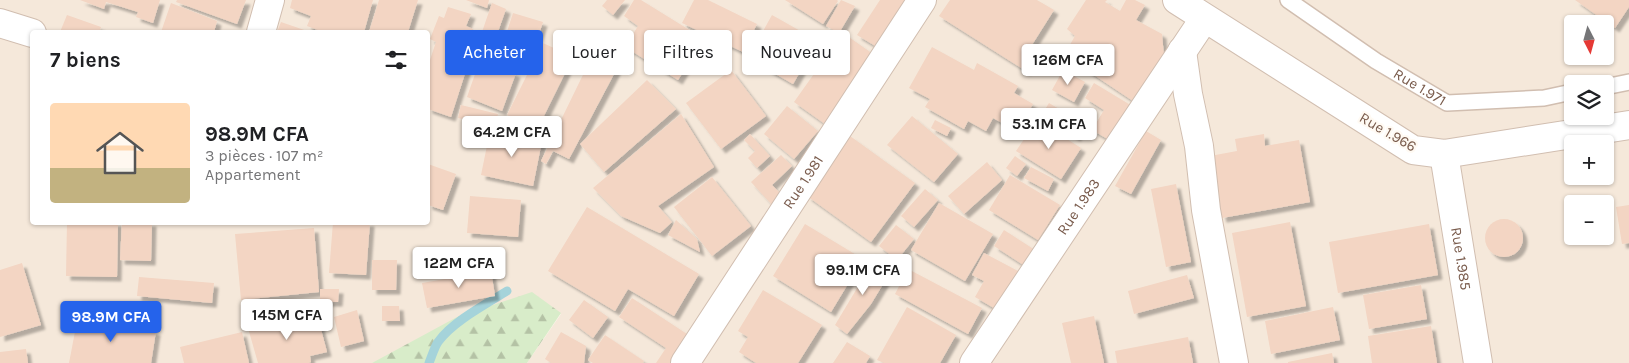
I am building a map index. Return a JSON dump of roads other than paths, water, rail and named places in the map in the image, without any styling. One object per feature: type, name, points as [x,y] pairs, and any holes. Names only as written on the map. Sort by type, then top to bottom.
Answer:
[{"type":"street","points":[[262,30],[270,0]]},
{"type":"street","name":"Rue 1.981","points":[[685,363],[922,0]]},
{"type":"street","name":"Rue 1.966","points":[[1177,0],[1204,19],[1413,150],[1444,154],[1629,125]]},
{"type":"street","name":"Rue 1.983","points":[[974,363],[1204,19]]},
{"type":"street","points":[[0,23],[30,31]]},
{"type":"street","points":[[1182,51],[1188,94],[1199,146],[1206,210],[1234,363]]},
{"type":"street","name":"Rue 1.985","points":[[1444,154],[1478,363]]},
{"type":"lane","name":"Rue 1.971","points":[[1288,0],[1376,61],[1447,103],[1544,98],[1564,94]]},
{"type":"lane","points":[[1614,85],[1629,82]]},
{"type":"waterway","points":[[429,363],[438,342],[452,327],[507,291]]}]
